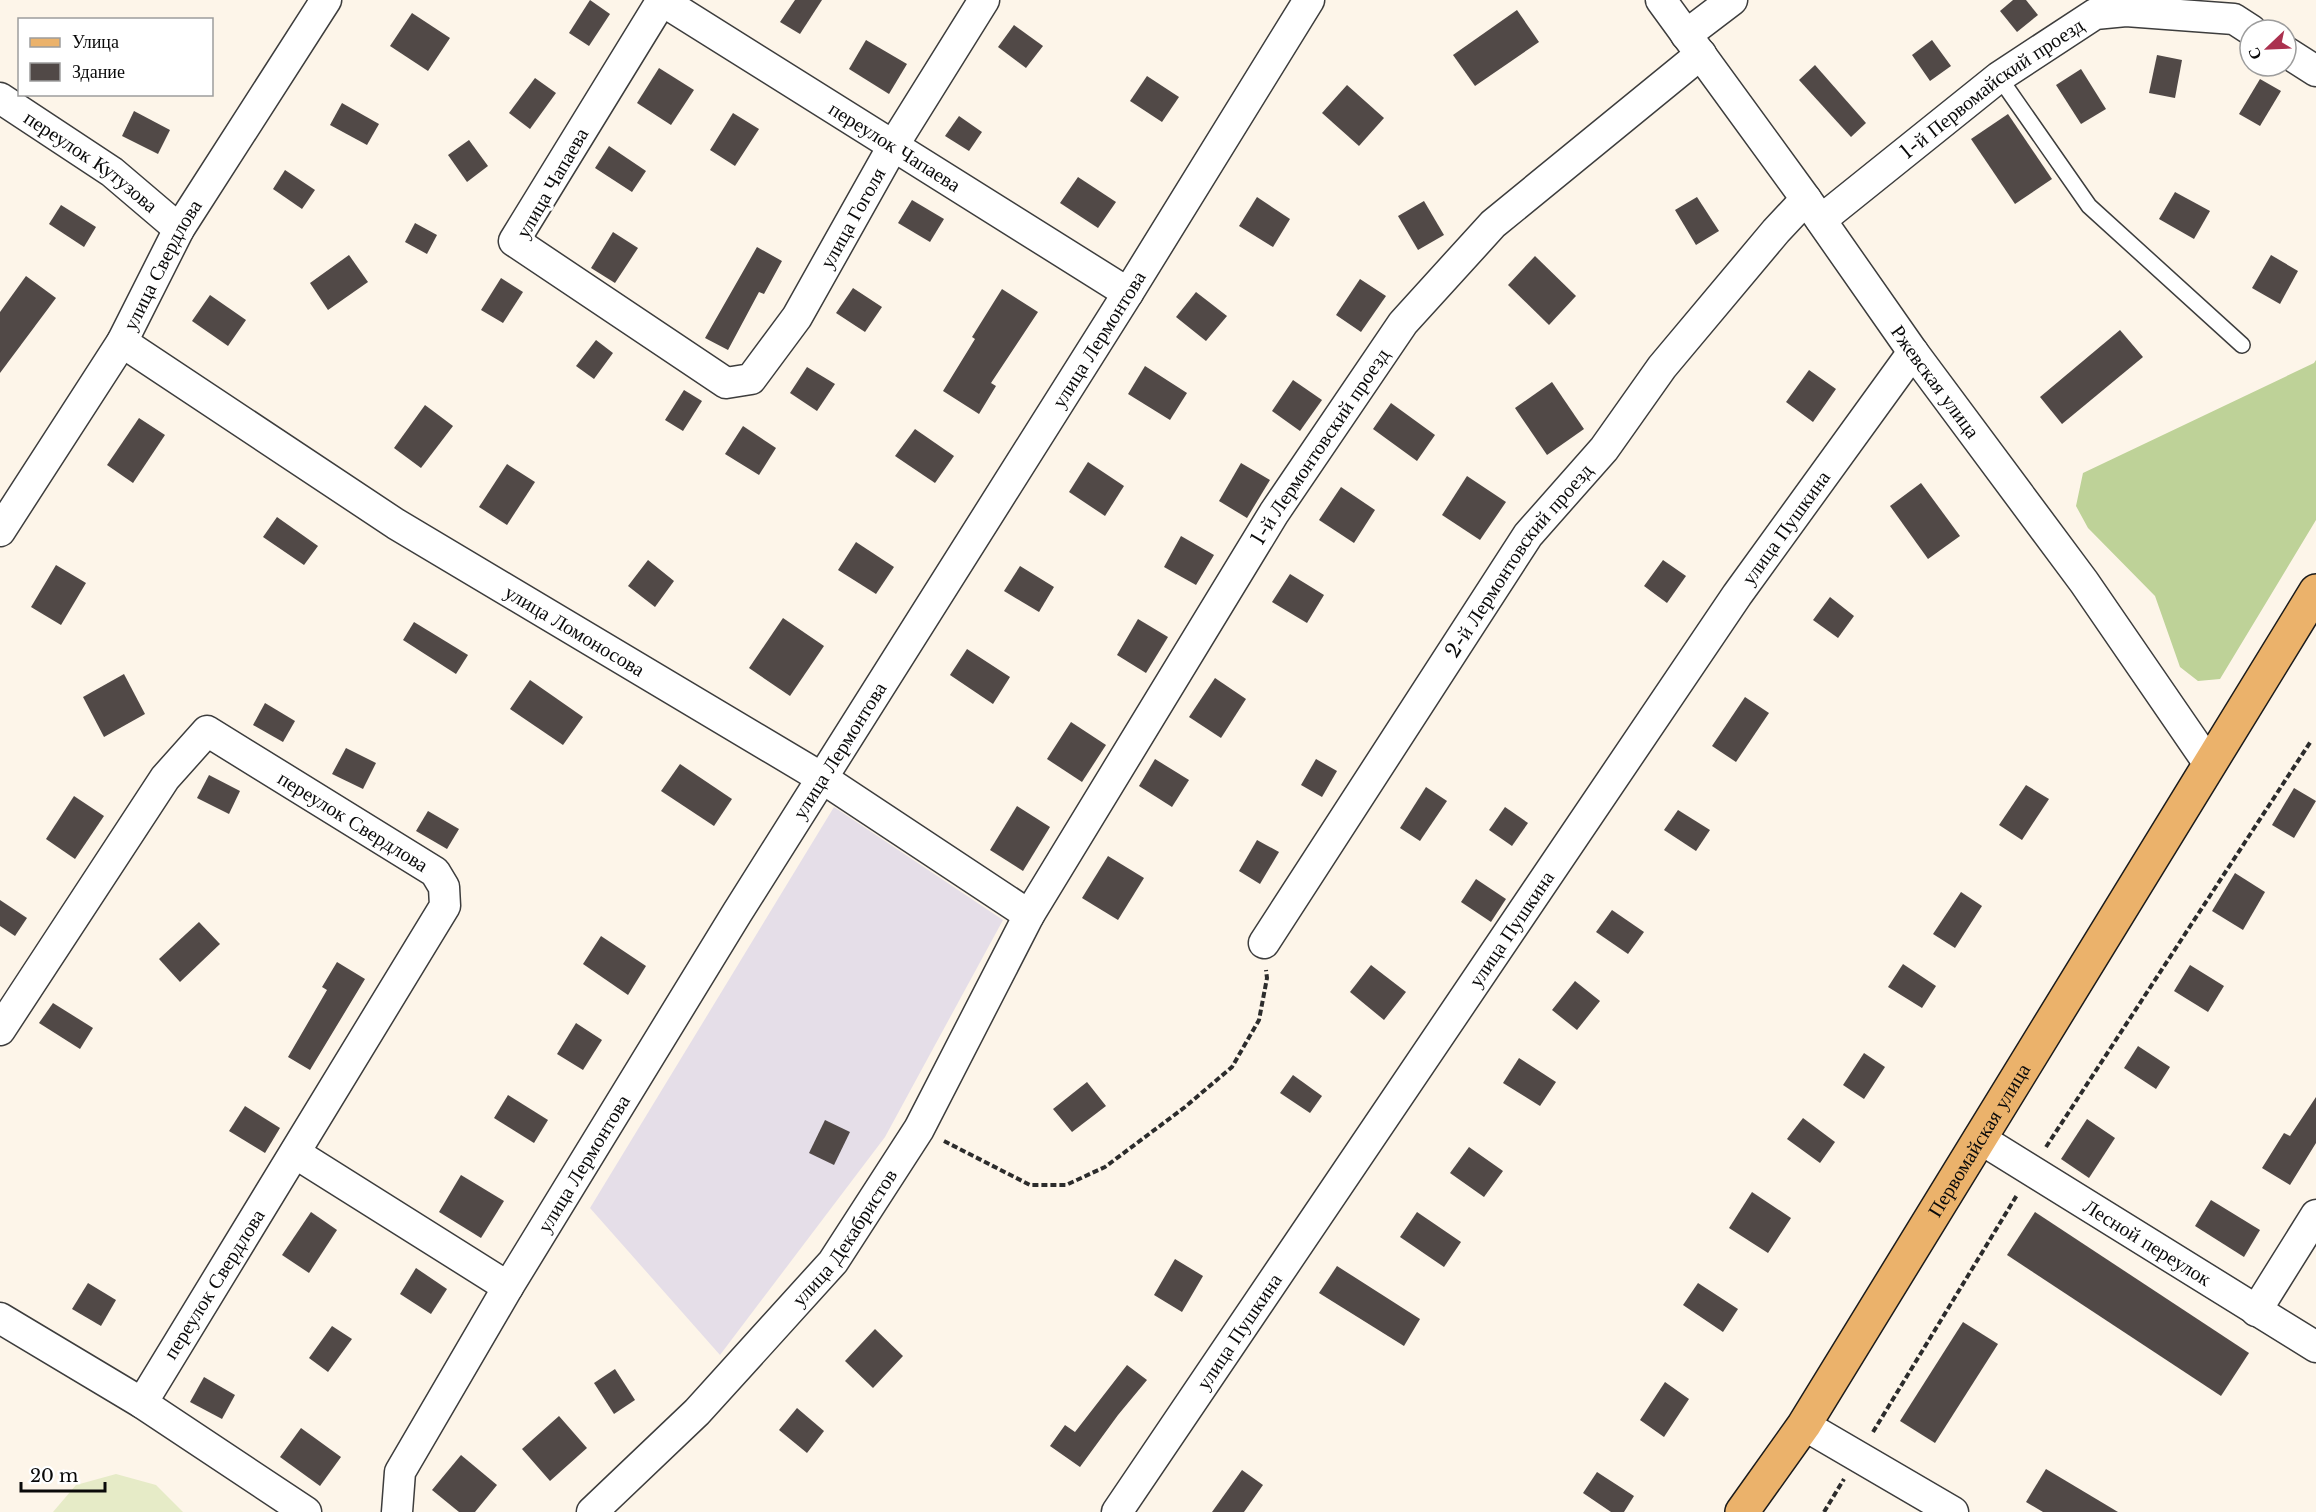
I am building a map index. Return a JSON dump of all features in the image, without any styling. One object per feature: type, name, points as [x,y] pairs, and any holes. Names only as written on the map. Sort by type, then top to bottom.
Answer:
[{"type":"main road","name":"Первомайская улица","points":[[1743,1512],[1804,1425],[2316,591]]},
{"type":"street","name":"улица Свердлова","points":[[0,531],[122,342],[179,229],[326,0]]},
{"type":"street","name":"переулок Чапаева","points":[[661,0],[1128,292]]},
{"type":"street","name":"улица Чапаева","points":[[661,0],[514,241],[726,383]]},
{"type":"street","name":"улица Гоголя","points":[[726,383],[752,380],[797,317],[893,147],[984,0]]},
{"type":"street","name":"улица Лермонтова","points":[[397,1512],[400,1472],[508,1287],[822,777],[1309,0]]},
{"type":"street","name":"Ржевская улица","points":[[1661,0],[1814,210],[1913,352],[2084,582],[2209,764]]},
{"type":"street","name":"1-й Лермонтовский проезд","points":[[1029,915],[1274,513],[1404,323],[1493,224],[1694,44],[1732,0]]},
{"type":"street","name":"1-й Первомайский проезд","points":[[1814,210],[1999,77],[2094,14],[2126,10],[2234,19],[2238,21]]},
{"type":"street","points":[[2298,60],[2316,71]]},
{"type":"street","name":"переулок Кутузова","points":[[0,98],[112,172],[179,229]]},
{"type":"street","name":"2-й Лермонтовский проезд","points":[[1264,943],[1528,535],[1604,450],[1662,367],[1776,231],[1814,210]]},
{"type":"street","name":"улица Ломоносова","points":[[122,342],[396,524],[822,777],[1029,915]]},
{"type":"street","name":"улица Пушкина","points":[[1117,1512],[1737,595],[1913,352]]},
{"type":"street","name":"переулок Свердлова","points":[[0,1030],[165,778],[207,731],[435,872],[444,887],[445,906],[142,1403]]},
{"type":"street","name":"улица Декабристов","points":[[592,1512],[697,1412],[833,1262],[919,1128],[1029,915]]},
{"type":"street","name":"Лесной переулок","points":[[1979,1138],[2316,1347]]},
{"type":"street","points":[[295,1153],[508,1287]]},
{"type":"street","points":[[2256,1311],[2316,1215]]},
{"type":"street","points":[[0,1318],[142,1403],[306,1512]]},
{"type":"street","points":[[1804,1425],[1953,1512]]},
{"type":"lane","points":[[1999,77],[2089,206],[2242,345]]},
{"type":"path","points":[[1824,1512],[2031,1171],[2312,741]]},
{"type":"path","points":[[919,1128],[1030,1185],[1066,1185],[1105,1167],[1185,1107],[1232,1067],[1259,1020],[1266,978],[1264,943]]},
{"type":"shaded area","points":[[834,807],[1003,920],[885,1137],[720,1355],[590,1208]]},
{"type":"green space","points":[[2316,360],[2316,520],[2220,679],[2198,681],[2180,667],[2155,596],[2088,528],[2076,506],[2083,473],[2314,363]]},
{"type":"green space","points":[[116,1474],[156,1485],[183,1512],[53,1512],[76,1485]]},
{"type":"building","points":[[590,0],[610,14],[589,46],[569,33]]},
{"type":"building","points":[[795,0],[822,0],[800,34],[780,22]]},
{"type":"building","points":[[2013,0],[2026,0],[2038,15],[2017,32],[2000,11]]},
{"type":"building","points":[[1517,10],[1539,42],[1475,86],[1453,55]]},
{"type":"building","points":[[412,13],[450,38],[428,71],[390,46]]},
{"type":"building","points":[[1014,25],[1043,46],[1026,68],[998,47]]},
{"type":"building","points":[[866,40],[907,64],[889,94],[849,69]]},
{"type":"building","points":[[1932,40],[1951,66],[1930,81],[1912,55]]},
{"type":"building","points":[[2157,55],[2182,60],[2175,98],[2149,93]]},
{"type":"building","points":[[1815,65],[1866,123],[1851,137],[1799,80]]},
{"type":"building","points":[[659,68],[694,90],[671,125],[637,103]]},
{"type":"building","points":[[2081,69],[2106,109],[2081,124],[2056,85]]},
{"type":"building","points":[[1147,76],[1179,97],[1162,122],[1130,101]]},
{"type":"building","points":[[535,78],[556,93],[530,129],[509,113]]},
{"type":"building","points":[[2260,79],[2281,91],[2260,126],[2239,114]]},
{"type":"building","points":[[1347,85],[1384,118],[1359,146],[1322,113]]},
{"type":"building","points":[[342,103],[379,124],[367,145],[330,125]]},
{"type":"building","points":[[134,111],[170,130],[158,154],[122,136]]},
{"type":"building","points":[[733,113],[759,129],[735,166],[710,150]]},
{"type":"building","points":[[2008,114],[2052,179],[2015,204],[1971,139]]},
{"type":"building","points":[[959,116],[982,132],[969,151],[945,136]]},
{"type":"building","points":[[469,140],[488,166],[467,182],[448,155]]},
{"type":"building","points":[[609,146],[646,171],[632,192],[595,168]]},
{"type":"building","points":[[285,170],[315,190],[302,209],[273,189]]},
{"type":"building","points":[[1078,177],[1116,202],[1098,228],[1060,203]]},
{"type":"building","points":[[2175,192],[2210,211],[2194,239],[2159,219]]},
{"type":"building","points":[[1257,197],[1290,219],[1273,247],[1239,226]]},
{"type":"building","points":[[1697,197],[1719,231],[1696,245],[1675,210]]},
{"type":"building","points":[[912,200],[944,219],[930,242],[898,223]]},
{"type":"building","points":[[1424,201],[1444,235],[1418,250],[1398,216]]},
{"type":"building","points":[[61,205],[96,227],[84,247],[49,224]]},
{"type":"building","points":[[415,223],[437,235],[427,254],[405,242]]},
{"type":"building","points":[[613,232],[638,248],[615,283],[591,268]]},
{"type":"building","points":[[757,247],[782,261],[764,294],[759,292],[728,350],[705,338]]},
{"type":"building","points":[[349,255],[368,282],[328,310],[310,283]]},
{"type":"building","points":[[2271,255],[2298,271],[2280,304],[2252,288]]},
{"type":"building","points":[[1535,256],[1576,296],[1549,325],[1508,285]]},
{"type":"building","points":[[26,276],[56,298],[0,373],[0,312]]},
{"type":"building","points":[[501,278],[523,292],[503,323],[481,310]]},
{"type":"building","points":[[1360,279],[1386,296],[1361,332],[1336,315]]},
{"type":"building","points":[[853,288],[882,307],[865,332],[836,313]]},
{"type":"building","points":[[1002,289],[1038,312],[991,383],[996,386],[979,414],[943,391],[975,339],[972,337]]},
{"type":"building","points":[[1196,292],[1227,316],[1206,341],[1176,317]]},
{"type":"building","points":[[210,295],[246,320],[228,346],[192,321]]},
{"type":"building","points":[[2120,330],[2143,357],[2062,424],[2040,397]]},
{"type":"building","points":[[596,340],[613,353],[594,379],[576,366]]},
{"type":"building","points":[[1145,366],[1187,393],[1170,420],[1128,394]]},
{"type":"building","points":[[807,367],[835,384],[817,411],[790,393]]},
{"type":"building","points":[[1809,370],[1836,389],[1813,422],[1786,402]]},
{"type":"building","points":[[1293,380],[1322,400],[1300,431],[1272,411]]},
{"type":"building","points":[[1552,382],[1584,429],[1547,455],[1515,408]]},
{"type":"building","points":[[684,390],[702,401],[683,431],[665,420]]},
{"type":"building","points":[[1391,403],[1435,435],[1417,461],[1373,429]]},
{"type":"building","points":[[425,405],[453,426],[421,468],[394,448]]},
{"type":"building","points":[[139,418],[165,435],[133,483],[107,465]]},
{"type":"building","points":[[743,426],[776,448],[759,475],[725,454]]},
{"type":"building","points":[[915,429],[954,456],[935,483],[895,456]]},
{"type":"building","points":[[1088,462],[1124,486],[1105,516],[1069,492]]},
{"type":"building","points":[[1241,463],[1270,480],[1247,518],[1219,501]]},
{"type":"building","points":[[507,464],[535,482],[507,525],[479,507]]},
{"type":"building","points":[[1467,476],[1506,502],[1480,540],[1442,515]]},
{"type":"building","points":[[1921,483],[1960,536],[1928,559],[1890,506]]},
{"type":"building","points":[[1341,487],[1375,510],[1354,543],[1319,520]]},
{"type":"building","points":[[277,517],[318,546],[304,565],[263,537]]},
{"type":"building","points":[[1181,536],[1214,555],[1196,585],[1164,567]]},
{"type":"building","points":[[856,542],[894,567],[876,594],[838,570]]},
{"type":"building","points":[[648,560],[674,581],[655,607],[628,586]]},
{"type":"building","points":[[1663,560],[1686,576],[1667,603],[1644,586]]},
{"type":"building","points":[[56,565],[86,583],[61,625],[31,607]]},
{"type":"building","points":[[1020,566],[1054,587],[1039,612],[1004,591]]},
{"type":"building","points":[[1290,574],[1324,595],[1307,623],[1272,602]]},
{"type":"building","points":[[1830,597],[1854,616],[1838,638],[1813,620]]},
{"type":"building","points":[[783,618],[824,646],[790,696],[749,668]]},
{"type":"building","points":[[1138,619],[1168,637],[1146,673],[1117,655]]},
{"type":"building","points":[[414,622],[468,655],[456,674],[403,640]]},
{"type":"building","points":[[967,649],[1010,677],[993,704],[950,675]]},
{"type":"building","points":[[124,674],[145,714],[104,737],[83,697]]},
{"type":"building","points":[[1215,678],[1246,699],[1221,738],[1189,717]]},
{"type":"building","points":[[530,680],[583,717],[563,745],[510,709]]},
{"type":"building","points":[[1745,697],[1769,713],[1736,762],[1712,746]]},
{"type":"building","points":[[265,703],[295,721],[283,742],[253,725]]},
{"type":"building","points":[[1071,722],[1106,745],[1082,782],[1047,759]]},
{"type":"building","points":[[346,748],[376,763],[363,789],[332,774]]},
{"type":"building","points":[[1155,759],[1189,780],[1172,807],[1139,786]]},
{"type":"building","points":[[1316,759],[1337,771],[1322,797],[1301,785]]},
{"type":"building","points":[[680,764],[732,799],[714,826],[661,791]]},
{"type":"building","points":[[209,775],[240,791],[229,814],[197,798]]},
{"type":"building","points":[[2026,785],[2049,799],[2022,840],[1999,825]]},
{"type":"building","points":[[1426,787],[1447,801],[1420,841],[1400,828]]},
{"type":"building","points":[[2294,788],[2316,801],[2294,838],[2272,825]]},
{"type":"building","points":[[74,796],[104,816],[75,859],[46,839]]},
{"type":"building","points":[[1017,806],[1050,827],[1023,871],[990,850]]},
{"type":"building","points":[[1505,807],[1528,823],[1512,846],[1489,830]]},
{"type":"building","points":[[1678,810],[1710,830],[1696,851],[1664,830]]},
{"type":"building","points":[[428,811],[459,829],[447,849],[416,831]]},
{"type":"building","points":[[1257,840],[1279,852],[1260,884],[1239,871]]},
{"type":"building","points":[[1108,856],[1144,878],[1118,920],[1082,898]]},
{"type":"building","points":[[2235,873],[2265,892],[2243,930],[2212,911]]},
{"type":"building","points":[[1476,879],[1506,899],[1491,922],[1461,902]]},
{"type":"building","points":[[1961,892],[1982,906],[1955,948],[1933,934]]},
{"type":"building","points":[[0,900],[27,918],[15,936],[0,926]]},
{"type":"building","points":[[1612,910],[1644,932],[1628,954],[1596,932]]},
{"type":"building","points":[[199,922],[220,944],[180,982],[159,959]]},
{"type":"building","points":[[601,936],[646,966],[628,995],[583,964]]},
{"type":"building","points":[[337,962],[365,979],[310,1070],[288,1057],[327,990],[322,987]]},
{"type":"building","points":[[1903,964],[1936,986],[1922,1008],[1888,987]]},
{"type":"building","points":[[1371,965],[1406,992],[1384,1020],[1350,992]]},
{"type":"building","points":[[2190,965],[2224,986],[2208,1012],[2174,991]]},
{"type":"building","points":[[1575,981],[1600,1001],[1577,1030],[1552,1010]]},
{"type":"building","points":[[53,1003],[93,1028],[80,1049],[39,1023]]},
{"type":"building","points":[[576,1023],[602,1040],[583,1070],[557,1054]]},
{"type":"building","points":[[2138,1046],[2170,1067],[2156,1089],[2124,1068]]},
{"type":"building","points":[[1864,1053],[1885,1067],[1864,1099],[1843,1085]]},
{"type":"building","points":[[1519,1058],[1556,1082],[1540,1106],[1503,1083]]},
{"type":"building","points":[[1293,1075],[1322,1096],[1310,1113],[1280,1093]]},
{"type":"building","points":[[1087,1082],[1106,1106],[1072,1132],[1053,1109]]},
{"type":"building","points":[[508,1095],[548,1120],[534,1143],[494,1118]]},
{"type":"building","points":[[2316,1097],[2316,1143],[2290,1185],[2262,1168],[2284,1133],[2290,1136]]},
{"type":"building","points":[[245,1106],[280,1128],[265,1153],[229,1131]]},
{"type":"building","points":[[1803,1118],[1835,1142],[1820,1163],[1787,1139]]},
{"type":"building","points":[[2087,1119],[2115,1138],[2089,1178],[2061,1159]]},
{"type":"building","points":[[825,1120],[850,1132],[834,1165],[809,1153]]},
{"type":"building","points":[[1469,1147],[1503,1171],[1484,1197],[1450,1173]]},
{"type":"building","points":[[461,1175],[504,1201],[481,1238],[439,1212]]},
{"type":"building","points":[[1752,1192],[1791,1218],[1768,1253],[1729,1228]]},
{"type":"building","points":[[2211,1200],[2260,1230],[2244,1257],[2195,1226]]},
{"type":"building","points":[[311,1212],[337,1230],[309,1273],[282,1255]]},
{"type":"building","points":[[1417,1212],[1461,1242],[1444,1267],[1400,1237]]},
{"type":"building","points":[[2035,1212],[2249,1353],[2221,1396],[2007,1255]]},
{"type":"building","points":[[1175,1259],[1203,1276],[1182,1312],[1154,1295]]},
{"type":"building","points":[[1337,1266],[1420,1319],[1404,1346],[1319,1293]]},
{"type":"building","points":[[416,1268],[447,1289],[431,1314],[400,1294]]},
{"type":"building","points":[[88,1283],[116,1300],[101,1326],[72,1309]]},
{"type":"building","points":[[1698,1283],[1738,1309],[1723,1332],[1683,1305]]},
{"type":"building","points":[[1963,1322],[1998,1344],[1935,1443],[1900,1421]]},
{"type":"building","points":[[332,1326],[352,1339],[328,1372],[309,1358]]},
{"type":"building","points":[[875,1329],[903,1356],[873,1388],[845,1361]]},
{"type":"building","points":[[1127,1365],[1147,1380],[1080,1467],[1050,1446],[1065,1425],[1075,1432]]},
{"type":"building","points":[[615,1369],[635,1400],[614,1414],[594,1383]]},
{"type":"building","points":[[204,1377],[235,1395],[222,1419],[190,1402]]},
{"type":"building","points":[[1665,1382],[1689,1399],[1664,1437],[1640,1420]]},
{"type":"building","points":[[797,1408],[824,1431],[807,1453],[779,1430]]},
{"type":"building","points":[[559,1416],[587,1448],[550,1481],[522,1449]]},
{"type":"building","points":[[301,1428],[341,1457],[320,1486],[280,1457]]},
{"type":"building","points":[[461,1455],[497,1485],[475,1512],[459,1512],[432,1490]]},
{"type":"building","points":[[2046,1469],[2118,1512],[2043,1512],[2026,1502]]},
{"type":"building","points":[[1242,1470],[1263,1485],[1244,1512],[1212,1512]]},
{"type":"building","points":[[1597,1472],[1634,1496],[1624,1512],[1611,1512],[1583,1493]]}]
